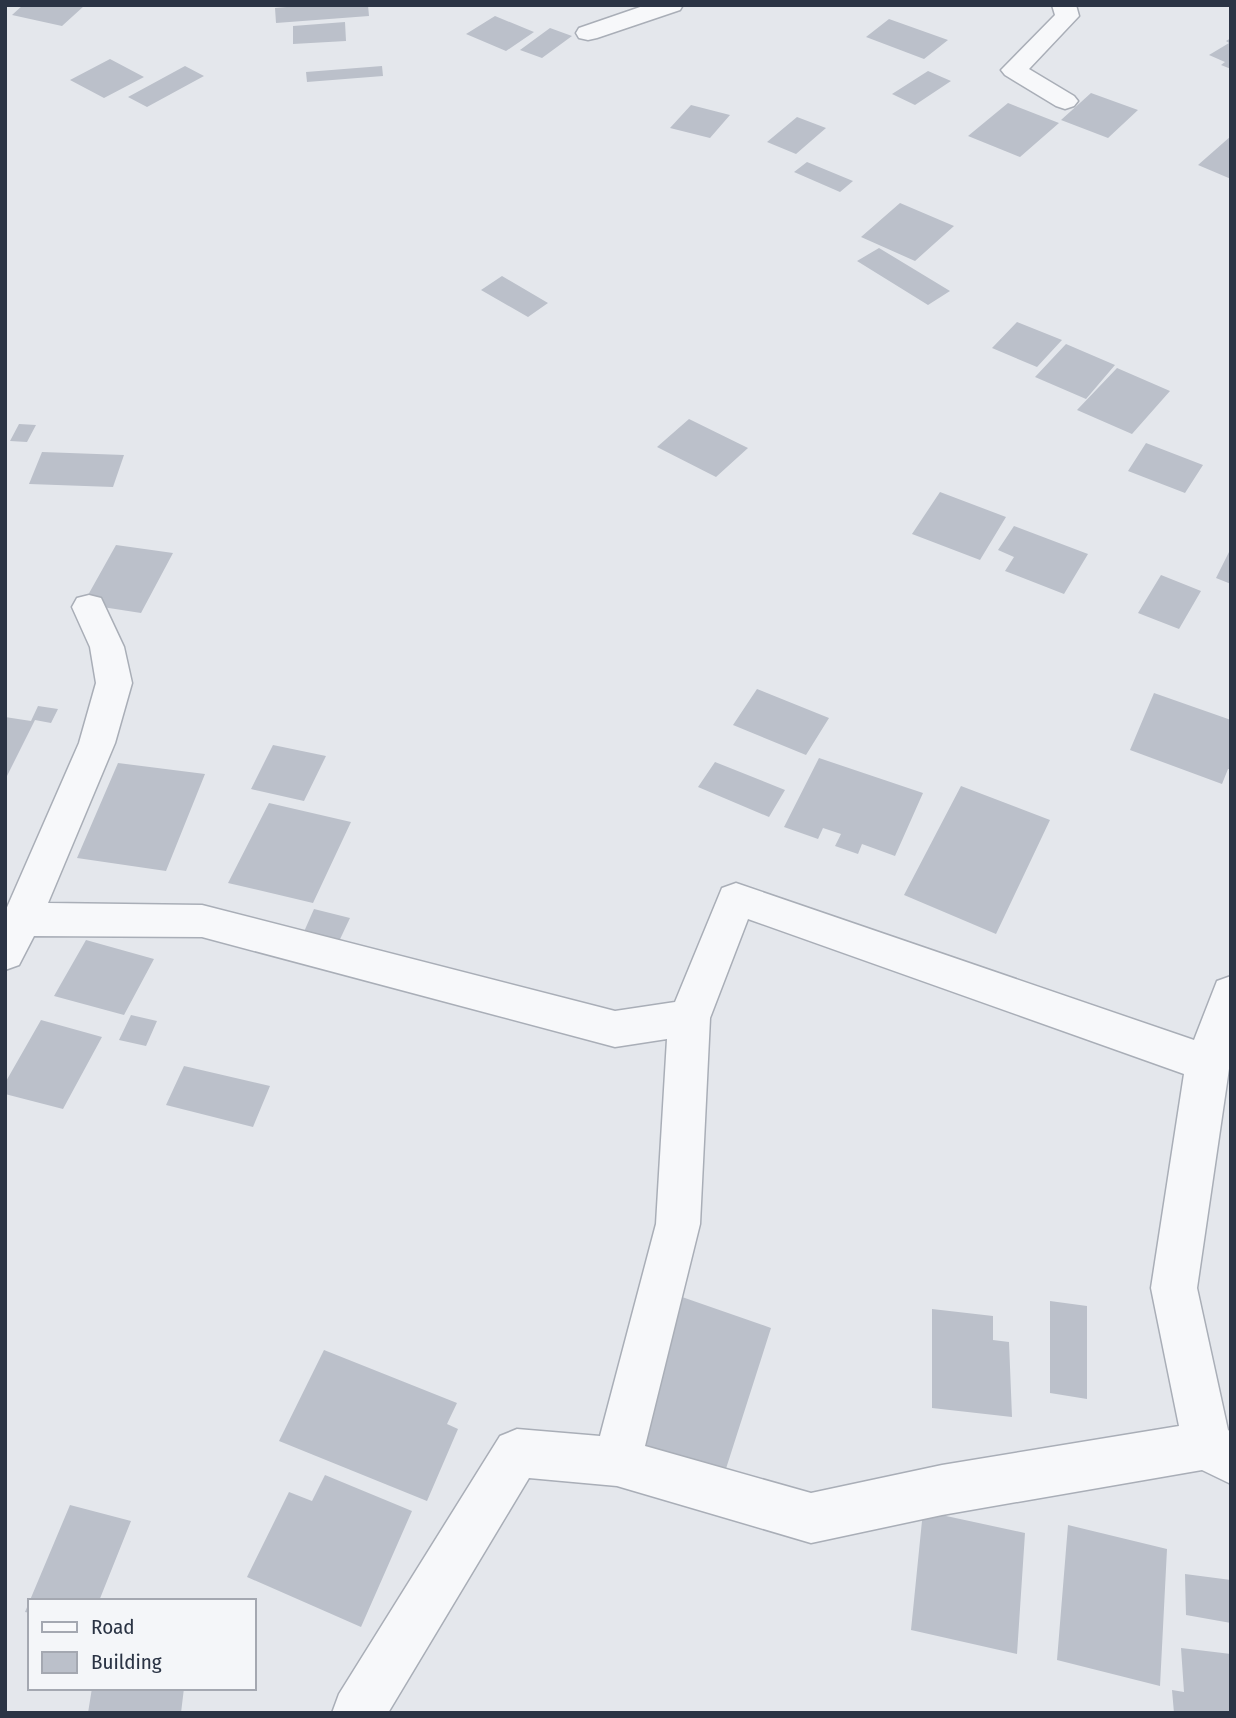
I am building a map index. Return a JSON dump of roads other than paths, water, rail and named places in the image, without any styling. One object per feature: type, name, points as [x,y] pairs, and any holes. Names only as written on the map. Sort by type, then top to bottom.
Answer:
[{"type":"street","points":[[588,33],[671,5]]},
{"type":"street","points":[[1064,5],[1067,16],[1014,70],[1065,101]]},
{"type":"street","points":[[89,607],[107,647],[114,683],[97,743],[14,936],[202,921],[615,1029],[689,1018]]},
{"type":"street","points":[[617,1462],[678,1224],[689,1018],[736,899],[1207,1063]]},
{"type":"street","points":[[358,1713],[517,1453],[617,1462],[811,1518],[942,1490],[1219,1453],[1174,1288],[1207,1063],[1231,993]]}]
